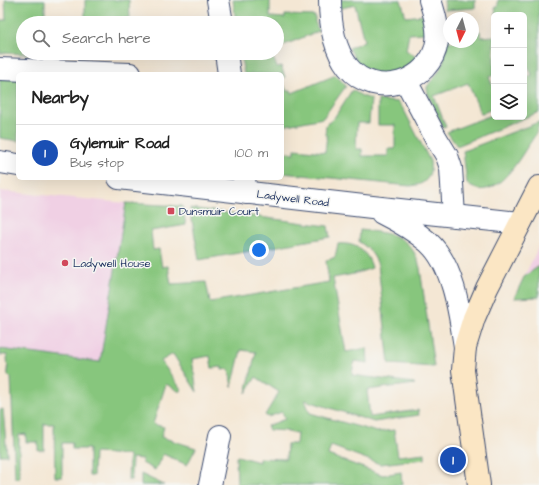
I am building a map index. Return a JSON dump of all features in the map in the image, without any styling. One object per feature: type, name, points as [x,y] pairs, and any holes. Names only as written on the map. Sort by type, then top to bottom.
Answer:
[{"type":"main road","points":[[479,485],[463,370],[465,347],[474,318],[486,288],[539,187]]},
{"type":"street","points":[[218,0],[221,16]]},
{"type":"street","points":[[330,0],[332,23],[336,41],[344,61],[349,68],[360,77],[372,83],[384,85],[406,82],[422,71],[435,52],[438,30],[430,0]]},
{"type":"street","points":[[227,60],[229,72]]},
{"type":"street","points":[[0,69],[78,72]]},
{"type":"street","points":[[406,82],[447,156],[451,168],[454,216]]},
{"type":"street","points":[[0,162],[16,164]]},
{"type":"street","name":"Ladywell Road","points":[[155,180],[245,185],[372,207],[520,223]]},
{"type":"street","name":"Ladywell Road","points":[[372,207],[408,226],[429,243],[441,259],[453,286],[460,312],[465,347]]},
{"type":"street","points":[[210,485],[220,436]]},
{"type":"shaded area","points":[[0,191],[126,203],[100,363],[0,349]]},
{"type":"shaded area","points":[[539,246],[539,297],[514,298],[524,277]]},
{"type":"green space","points":[[5,0],[45,0],[45,16],[16,16],[16,54],[0,53],[0,20],[6,20]]},
{"type":"green space","points":[[85,0],[129,0],[130,16],[85,16]]},
{"type":"green space","points":[[233,0],[270,0],[270,16],[235,16]]},
{"type":"green space","points":[[338,0],[401,0],[406,17],[423,15],[425,33],[409,34],[406,50],[419,59],[413,68],[387,78],[359,66],[349,48],[364,41],[355,5],[338,9]]},
{"type":"green space","points":[[444,0],[475,0],[475,8],[445,10]]},
{"type":"green space","points":[[498,0],[539,0],[539,112],[527,117],[527,77],[532,75],[527,64],[527,12],[496,12],[495,7],[498,7]]},
{"type":"green space","points":[[285,15],[315,16],[315,22],[319,31],[284,45]]},
{"type":"green space","points":[[479,31],[481,37],[491,36],[491,76],[489,77],[491,82],[491,109],[481,114],[468,83],[434,96],[446,127],[443,128],[428,94],[427,87],[440,69],[445,57],[446,48],[479,48]]},
{"type":"green space","points":[[241,60],[274,60],[277,67],[281,66],[283,72],[244,72]]},
{"type":"green space","points":[[336,75],[346,86],[323,118],[284,126],[284,84],[287,92],[291,90],[292,93]]},
{"type":"green space","points":[[0,76],[16,77],[16,141],[0,138]]},
{"type":"green space","points":[[352,90],[371,99],[369,123],[357,123],[356,149],[362,149],[362,156],[388,156],[388,149],[395,149],[395,125],[378,125],[378,100],[398,102],[404,110],[430,161],[429,176],[424,182],[410,186],[284,173],[284,152],[295,153],[295,149],[325,152],[327,135],[325,135],[326,125],[334,118]]},
{"type":"green space","points":[[491,115],[491,120],[520,120],[457,146],[447,132]]},
{"type":"green space","points":[[539,122],[538,130],[534,137],[514,167],[500,182],[493,187],[484,189],[476,189],[467,184],[463,151]]},
{"type":"green space","points":[[126,203],[182,206],[186,225],[151,231],[153,250],[159,249],[162,267],[168,266],[171,284],[206,282],[210,302],[329,282],[326,261],[335,257],[338,244],[355,246],[364,252],[372,268],[354,274],[333,278],[346,352],[367,348],[368,363],[354,361],[352,375],[415,384],[367,390],[370,417],[418,410],[419,415],[374,422],[305,400],[310,413],[377,432],[394,430],[398,456],[425,453],[425,459],[380,464],[331,446],[328,455],[383,475],[401,472],[402,485],[237,485],[236,457],[238,456],[259,462],[259,458],[286,459],[287,444],[296,444],[297,433],[269,430],[267,426],[285,419],[282,412],[268,417],[265,415],[279,392],[256,377],[246,393],[256,352],[241,350],[232,387],[229,369],[222,370],[222,367],[212,368],[210,356],[192,359],[197,392],[173,354],[161,361],[181,389],[180,392],[166,384],[153,424],[164,427],[161,437],[196,448],[187,465],[163,454],[155,470],[142,463],[142,459],[132,458],[131,480],[128,480],[129,455],[94,453],[93,476],[89,476],[89,449],[72,449],[72,443],[62,443],[62,477],[55,477],[54,424],[44,424],[44,450],[38,450],[38,442],[26,442],[26,434],[19,435],[19,478],[15,478],[11,377],[8,376],[7,355],[0,355],[0,349],[100,362]]},
{"type":"green space","points":[[190,208],[328,226],[330,237],[199,260]]},
{"type":"green space","points":[[360,230],[380,232],[398,237],[411,248],[416,257],[420,268],[434,367],[389,364],[378,265],[371,252],[359,242]]},
{"type":"green space","points":[[539,266],[539,297],[514,298],[524,277]]},
{"type":"green space","points":[[3,409],[7,455],[0,455],[0,410]]},
{"type":"green space","points":[[141,474],[164,485],[141,485]]},
{"type":"place","name":"Dunsmuir Court","points":[[171,211]]},
{"type":"place","name":"Ladywell House","points":[[65,263]]},
{"type":"place","name":"Gylemuir Road","points":[[453,460]]}]
